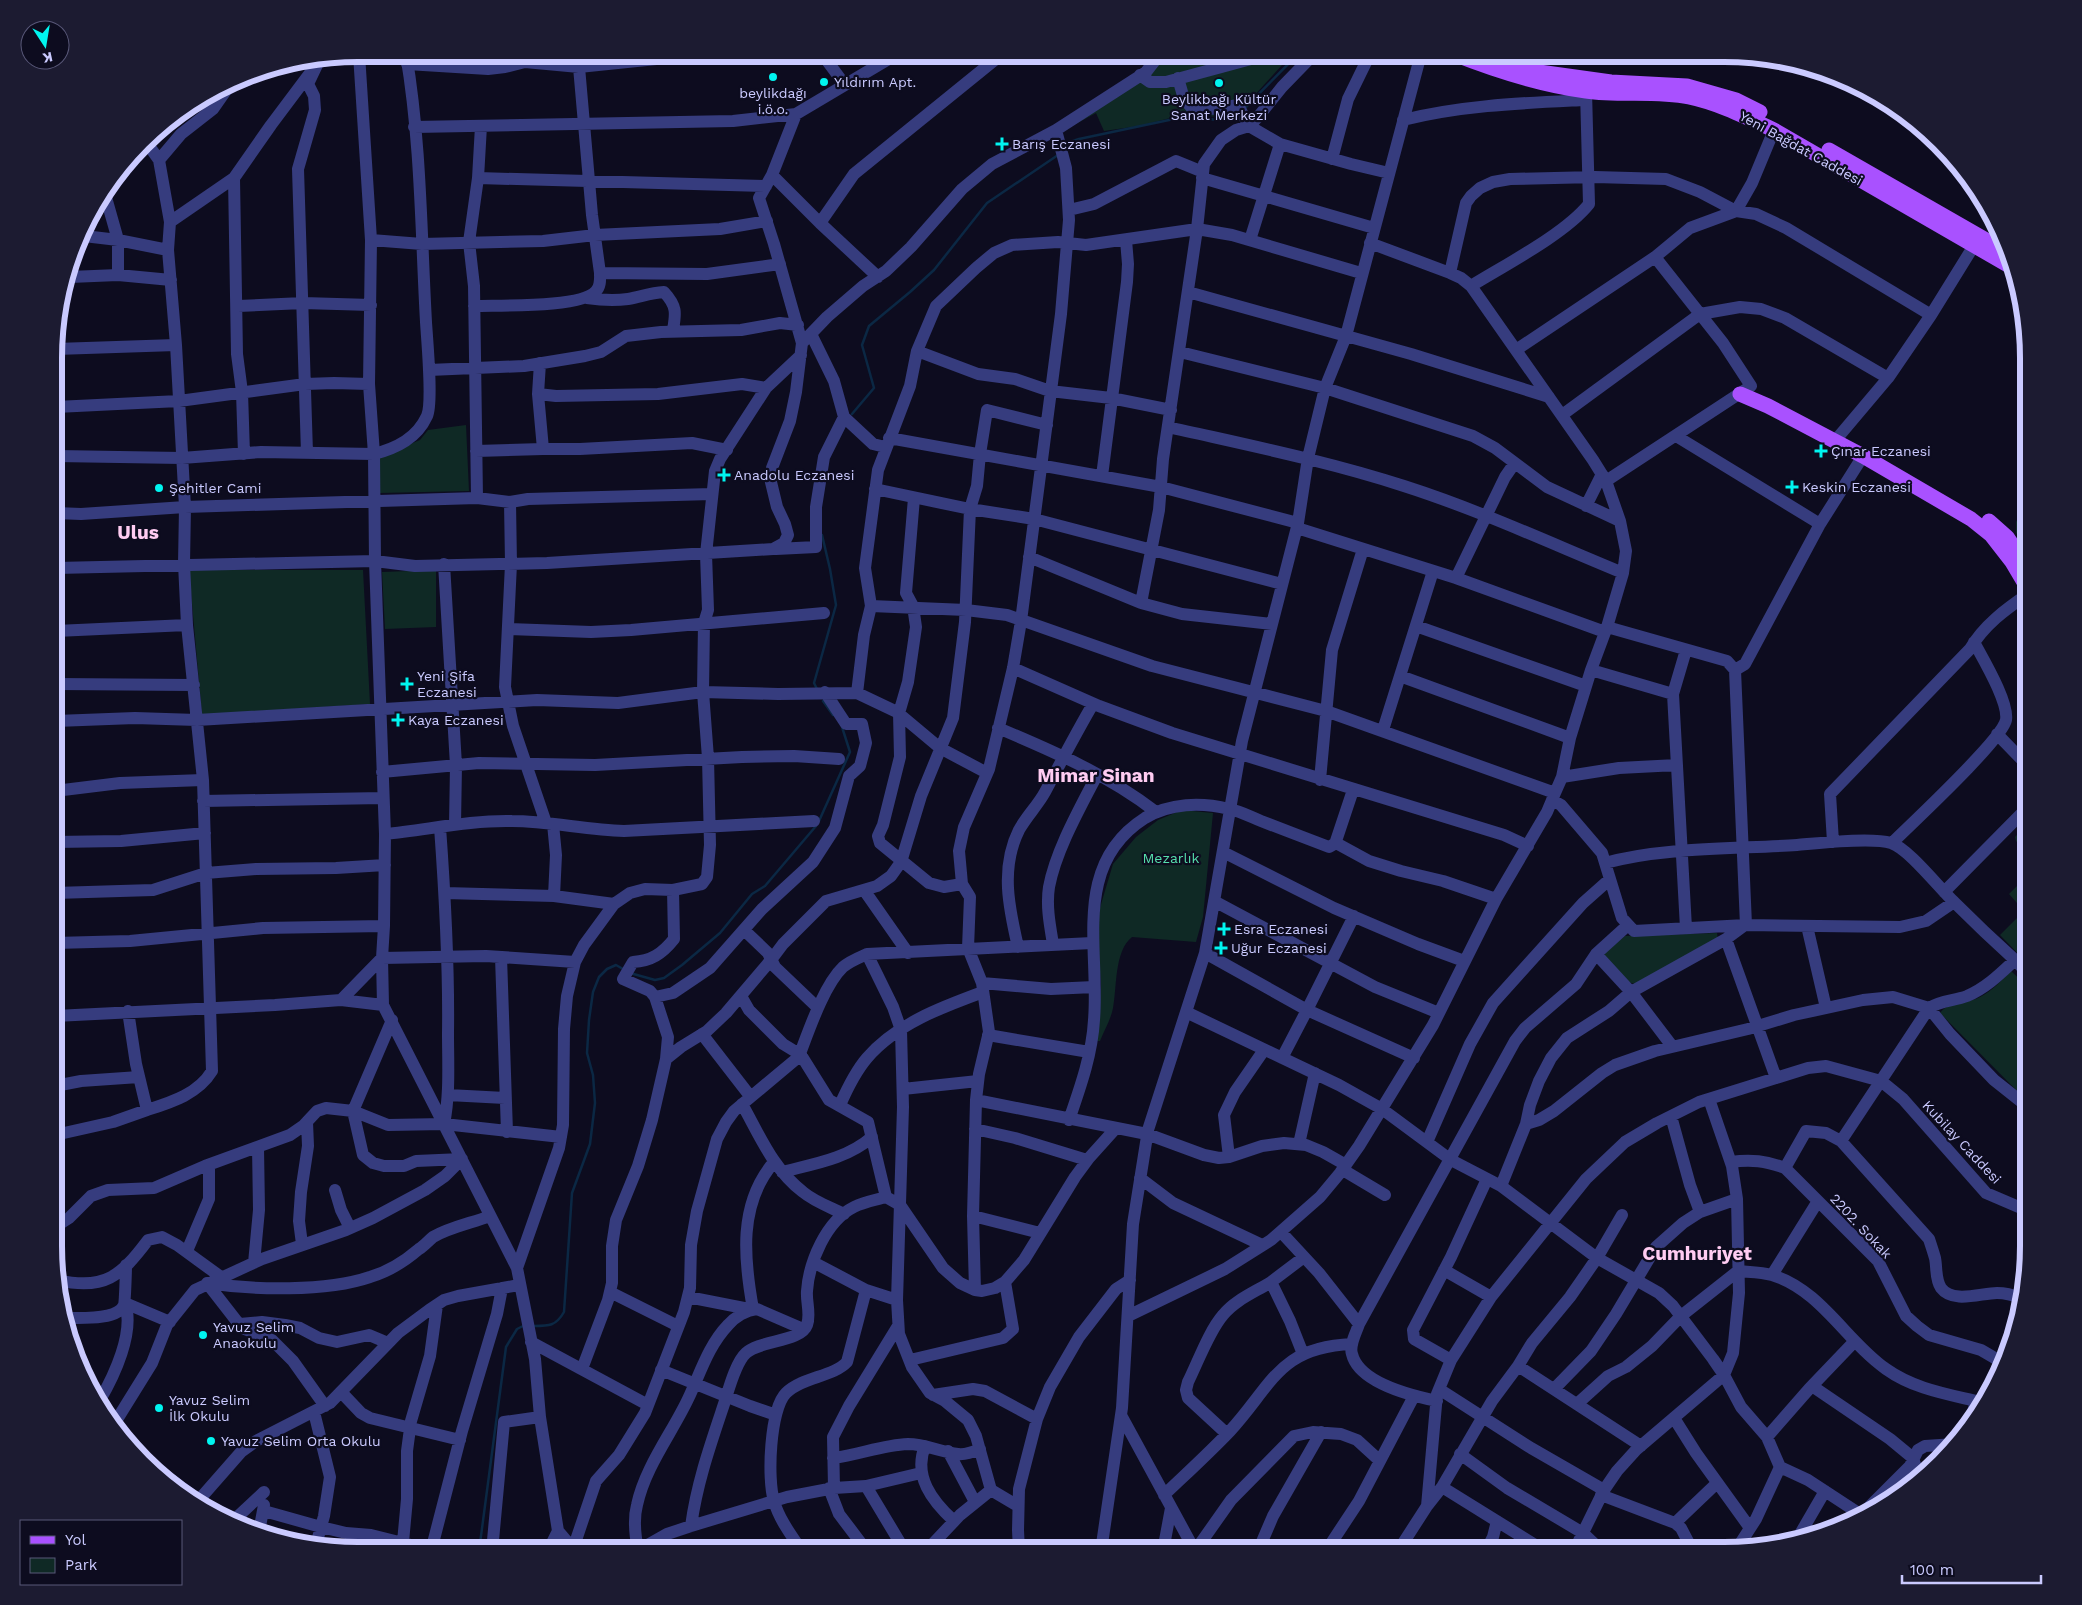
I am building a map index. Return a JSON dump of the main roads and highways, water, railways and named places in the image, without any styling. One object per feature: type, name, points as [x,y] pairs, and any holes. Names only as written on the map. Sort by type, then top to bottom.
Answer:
[{"type":"main road","name":"Yeni Bağdat Caddesi","points":[[1474,62],[1585,96],[1688,97],[1735,111],[1774,130],[1977,241],[1998,249]]},
{"type":"main road","name":"Yeni Bağdat Caddesi","points":[[1509,62],[1539,72],[1611,82],[1687,86],[1736,100],[1862,168],[1977,241],[2003,261]]},
{"type":"main road","points":[[1746,390],[1837,439],[1941,490],[1980,513],[2007,537],[2020,557]]},
{"type":"main road","points":[[1837,439],[1971,519],[1991,535],[2020,576]]},
{"type":"waterway","points":[[1244,109],[1290,62]]},
{"type":"waterway","points":[[1064,146],[1079,139],[1188,116],[1217,120],[1237,113]]},
{"type":"waterway","points":[[852,414],[874,388],[862,345],[869,326],[934,270],[987,203],[1058,155]]},
{"type":"waterway","points":[[817,689],[814,683],[836,605],[822,535]]},
{"type":"waterway","points":[[823,701],[833,715]]},
{"type":"waterway","points":[[819,821],[850,752],[842,727]]},
{"type":"waterway","points":[[630,973],[655,980],[664,978],[682,965],[720,933],[752,894],[765,886],[816,826]]},
{"type":"waterway","points":[[534,1326],[555,1323],[564,1312],[572,1193],[590,1144],[595,1103],[593,1075],[587,1053],[593,992],[599,977],[607,969],[616,965],[623,969]]},
{"type":"waterway","points":[[480,1542],[506,1347],[517,1329],[523,1326]]},
{"type":"place","name":"beylikdağı i.ö.o.","points":[[773,77]]},
{"type":"place","name":"Yıldırım Apt.","points":[[824,82]]},
{"type":"place","name":"Beylikbağı Kültür Sanat Merkezi","points":[[1219,83]]},
{"type":"place","name":"Barış Eczanesi","points":[[1002,144]]},
{"type":"place","name":"Çınar Eczanesi","points":[[1821,451]]},
{"type":"place","name":"Anadolu Eczanesi","points":[[724,475]]},
{"type":"place","name":"Keskin Eczanesi","points":[[1792,487]]},
{"type":"place","name":"Şehitler Cami","points":[[159,488]]},
{"type":"place","name":"Yeni Şifa Eczanesi","points":[[407,684]]},
{"type":"place","name":"Kaya Eczanesi","points":[[398,720]]},
{"type":"place","name":"Esra Eczanesi","points":[[1224,929]]},
{"type":"place","name":"Uğur Eczanesi","points":[[1221,948]]},
{"type":"place","name":"Yavuz Selim Anaokulu","points":[[203,1335]]},
{"type":"place","name":"Yavuz Selim İlk Okulu","points":[[159,1408]]},
{"type":"place","name":"Yavuz Selim Orta Okulu","points":[[211,1441]]},
{"type":"district","name":"Ulus","points":[[138,532]]},
{"type":"district","name":"Mimar Sinan","points":[[1096,775]]},
{"type":"district","name":"Cumhuriyet","points":[[1697,1253]]},
{"type":"park label","name":"Mezarlık","points":[[1171,858]]}]
